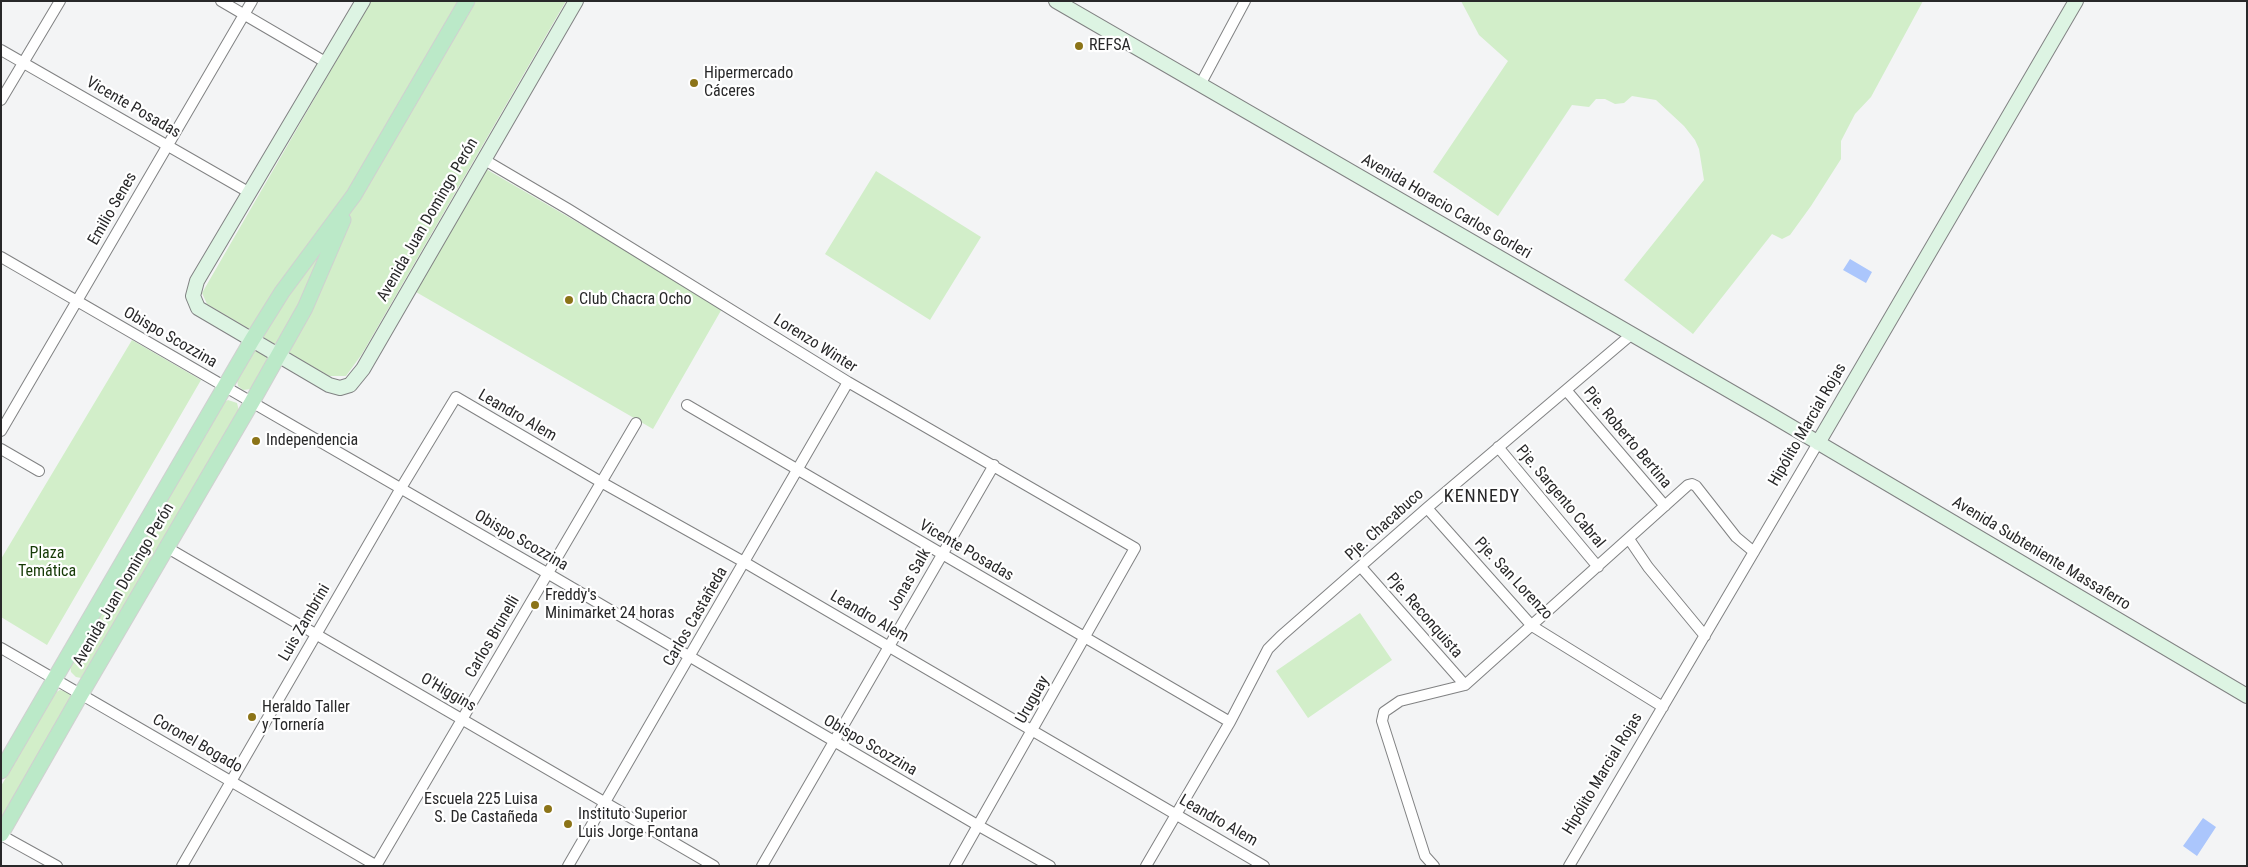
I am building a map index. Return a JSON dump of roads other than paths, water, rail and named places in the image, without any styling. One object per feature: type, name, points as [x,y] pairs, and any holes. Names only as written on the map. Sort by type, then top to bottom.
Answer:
[{"type":"main road","points":[[278,355],[198,308],[193,296],[197,281],[328,63],[362,1]]},
{"type":"main road","name":"Avenida Juan Domingo Perón","points":[[1,834],[252,402],[304,308],[354,195],[467,1]]},
{"type":"main road","name":"Avenida Juan Domingo Perón","points":[[278,355],[329,385],[340,388],[350,385],[363,369],[482,159],[576,1]]},
{"type":"main road","name":"Avenida Horacio Carlos Gorleri","points":[[1056,1],[1818,443]]},
{"type":"main road","name":"Hipólito Marcial Rojas","points":[[1818,443],[2076,1]]},
{"type":"main road","name":"Avenida Juan Domingo Perón","points":[[1,771],[252,340],[282,292],[354,195]]},
{"type":"main road","name":"Avenida Subteniente Massaferro","points":[[1818,443],[2247,696]]},
{"type":"street","points":[[1,100],[60,1]]},
{"type":"street","points":[[221,1],[328,63]]},
{"type":"street","name":"Emilio Senes","points":[[1,431],[252,1]]},
{"type":"street","points":[[1200,85],[1245,1]]},
{"type":"street","name":"Vicente Posadas","points":[[1,50],[250,193]]},
{"type":"street","name":"Lorenzo Winter","points":[[482,159],[576,214],[848,382],[1135,548]]},
{"type":"street","name":"Obispo Scozzina","points":[[1,257],[547,573],[978,826],[1050,866]]},
{"type":"street","name":"Pje. Chacabuco","points":[[1146,866],[1230,722],[1268,649],[1498,446],[1632,334]]},
{"type":"street","name":"Carlos Castañeda","points":[[568,866],[848,382]]},
{"type":"street","name":"Pje. Roberto Bertina","points":[[1566,390],[1665,506],[1692,484],[1736,538],[1754,552]]},
{"type":"street","name":"Leandro Alem","points":[[456,397],[889,646],[1264,866]]},
{"type":"street","name":"Luis Zambrini","points":[[182,866],[401,488],[456,397]]},
{"type":"street","name":"Vicente Posadas","points":[[687,406],[1230,722]]},
{"type":"street","name":"Carlos Brunelli","points":[[377,866],[636,424]]},
{"type":"street","name":"Hipólito Marcial Rojas","points":[[1569,866],[1818,443]]},
{"type":"street","name":"Pje. Sargento Cabral","points":[[1498,446],[1598,567]]},
{"type":"street","points":[[1,449],[39,471]]},
{"type":"street","name":"Jonas Salk","points":[[762,866],[994,465]]},
{"type":"street","points":[[1434,866],[1425,856],[1382,720],[1384,712],[1400,701],[1465,685],[1665,506]]},
{"type":"street","name":"Pje. San Lorenzo","points":[[1427,508],[1532,626],[1663,707]]},
{"type":"street","name":"Pje. Sargento Cabral","points":[[1629,539],[1648,566],[1705,636]]},
{"type":"street","name":"O'Higgins","points":[[166,548],[714,866]]},
{"type":"street","name":"Uruguay","points":[[955,866],[1135,548]]},
{"type":"street","name":"Pje. Reconquista","points":[[1361,567],[1465,685]]},
{"type":"street","name":"Coronel Bogado","points":[[1,648],[377,866]]},
{"type":"street","points":[[1,834],[56,866]]},
{"type":"water","points":[[1850,259],[1872,272],[1866,283],[1843,270]]},
{"type":"water","points":[[2203,818],[2216,827],[2197,856],[2183,846]]},
{"type":"place","name":"REFSA","points":[[1079,46]]},
{"type":"place","name":"Hipermercado Cáceres","points":[[694,83]]},
{"type":"place","name":"Club Chacra Ocho","points":[[569,300]]},
{"type":"place","name":"Independencia","points":[[256,441]]},
{"type":"place","name":"Freddy's Minimarket 24 horas","points":[[535,605]]},
{"type":"place","name":"Heraldo Taller y Tornería","points":[[252,717]]},
{"type":"place","name":"Escuela 225 Luisa S. De Castañeda","points":[[548,809]]},
{"type":"place","name":"Instituto Superior Luis Jorge Fontana","points":[[568,824]]},
{"type":"district","name":"KENNEDY","points":[[1482,497]]},
{"type":"park label","name":"Plaza Temática","points":[[47,563]]}]
